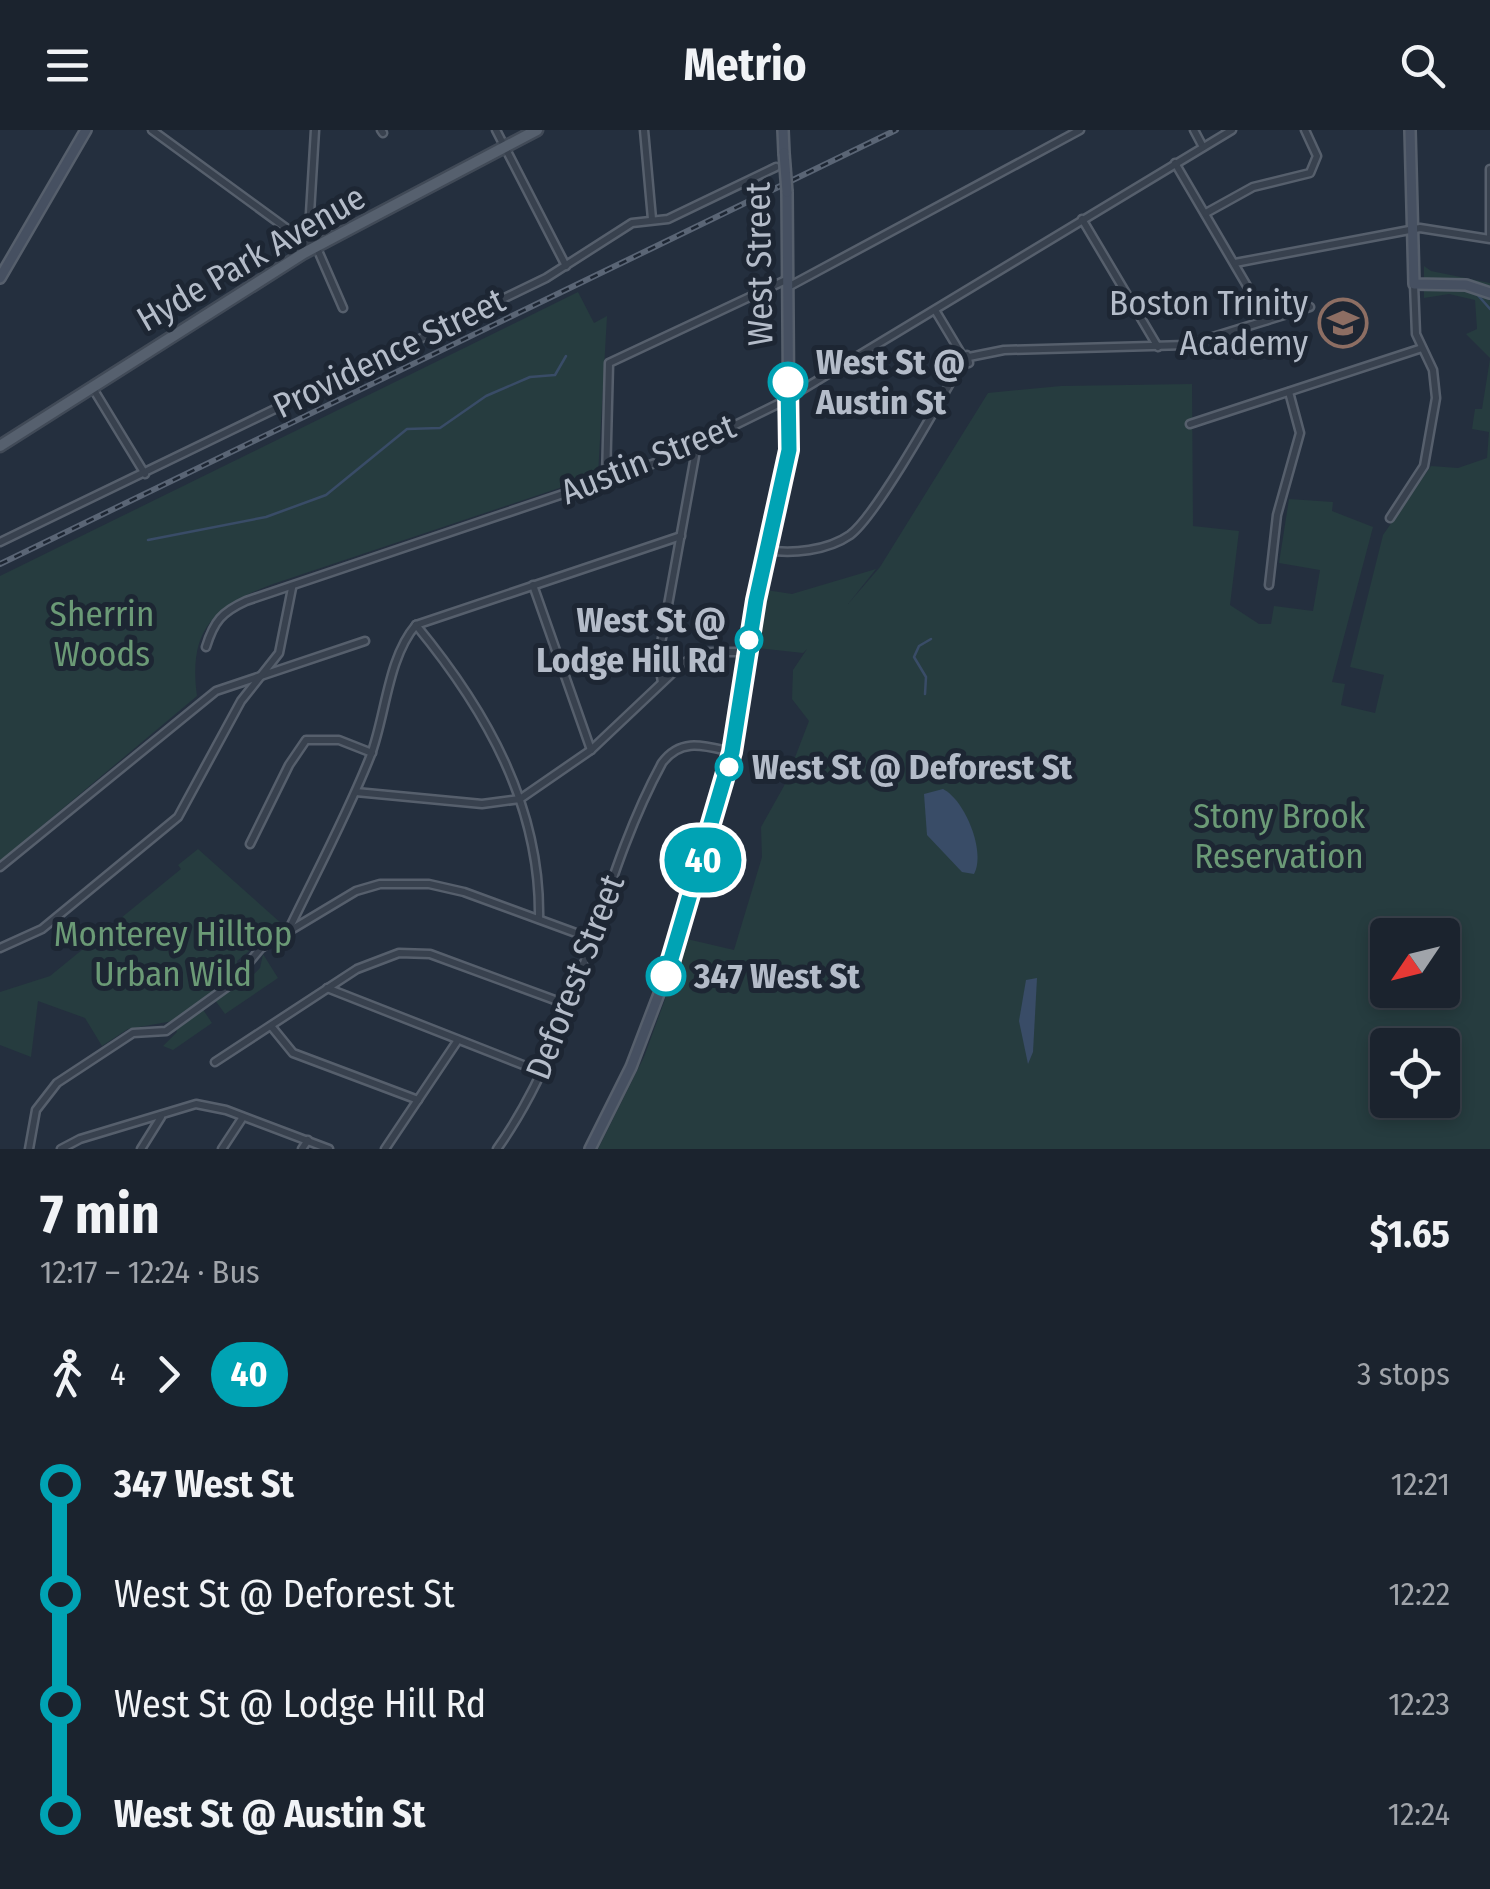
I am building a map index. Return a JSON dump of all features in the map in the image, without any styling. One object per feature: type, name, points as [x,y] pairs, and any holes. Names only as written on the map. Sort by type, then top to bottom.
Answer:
[{"type":"main road","name":"Hyde Park Avenue","points":[[0,446],[314,248],[537,130]]},
{"type":"street","points":[[0,278],[86,130]]},
{"type":"street","points":[[152,130],[314,248]]},
{"type":"street","points":[[315,130],[308,224],[314,248],[342,308]]},
{"type":"street","points":[[496,130],[566,266]]},
{"type":"street","points":[[644,130],[652,219]]},
{"type":"street","name":"West Street","points":[[590,1148],[631,1067],[662,986],[732,752],[766,550],[789,450],[783,130]]},
{"type":"street","points":[[606,480],[610,363],[788,283],[1080,130]]},
{"type":"street","points":[[1194,130],[1203,147]]},
{"type":"street","name":"Austin Street","points":[[206,647],[223,612],[606,480],[698,444],[788,396],[1232,130]]},
{"type":"street","points":[[1206,213],[1253,187],[1310,173],[1317,156],[1305,130]]},
{"type":"street","points":[[1390,518],[1428,454],[1436,386],[1416,334],[1410,130]]},
{"type":"street","points":[[1175,163],[1266,320]]},
{"type":"street","name":"Providence Street","points":[[0,542],[566,266],[632,223],[668,219],[776,166]]},
{"type":"street","points":[[1235,264],[1412,229],[1490,238],[1490,169]]},
{"type":"street","points":[[1082,219],[1158,348]]},
{"type":"street","points":[[293,232],[308,224]]},
{"type":"street","points":[[1414,284],[1466,286],[1490,293]]},
{"type":"street","points":[[766,550],[794,553],[849,535],[862,522],[964,359],[1004,350],[1187,345],[1310,306]]},
{"type":"street","points":[[934,310],[964,359]]},
{"type":"street","points":[[1190,424],[1422,348]]},
{"type":"street","points":[[92,387],[144,474]]},
{"type":"street","points":[[1268,585],[1276,515],[1300,433],[1289,392]]},
{"type":"street","points":[[662,682],[658,660],[698,444]]},
{"type":"street","points":[[288,930],[356,792],[372,752],[404,640],[416,625],[680,536]]},
{"type":"street","points":[[533,585],[591,750]]},
{"type":"street","points":[[0,948],[42,929],[178,816],[236,708],[285,639],[292,588]]},
{"type":"street","points":[[416,625],[490,726],[520,799],[539,893],[539,919]]},
{"type":"street","points":[[0,866],[212,693],[365,642]]},
{"type":"street","points":[[356,792],[482,804],[520,799],[591,750],[683,664],[707,652],[747,652]]},
{"type":"street","points":[[250,844],[306,740],[339,740],[372,752]]},
{"type":"street","name":"Deforest Street","points":[[497,1149],[542,1072],[571,1006],[596,940],[631,824],[662,762],[678,748],[691,744],[732,752]]},
{"type":"street","points":[[29,1149],[36,1110],[53,1086],[133,1033],[166,1031],[232,984],[258,950],[356,891],[409,883],[464,892],[596,940]]},
{"type":"street","points":[[215,1062],[382,956],[414,952],[571,1006]]},
{"type":"street","points":[[328,988],[542,1072]]},
{"type":"street","points":[[271,1026],[294,1053],[418,1100]]},
{"type":"street","points":[[385,1149],[458,1040]]},
{"type":"street","points":[[61,1149],[80,1139],[196,1104],[330,1149]]},
{"type":"street","points":[[141,1149],[161,1116]]},
{"type":"street","points":[[222,1149],[243,1117]]},
{"type":"street","points":[[302,1149],[308,1140]]},
{"type":"green space","points":[[1424,266],[1431,271],[1490,283],[1490,358],[1466,334],[1477,329],[1475,300],[1449,294],[1424,298]]},
{"type":"green space","name":"Sherrin Woods","points":[[578,292],[594,323],[607,316],[598,475],[273,584],[235,601],[209,623],[202,637],[195,673],[197,696],[0,861],[0,576]]},
{"type":"green space","name":"Stony Brook Reservation","points":[[1490,359],[1490,1149],[598,1149],[644,1057],[687,939],[734,950],[762,857],[761,827],[784,786],[809,721],[792,699],[793,670],[807,649],[803,653],[757,648],[766,590],[792,594],[876,569],[848,604],[880,567],[988,393],[1061,386],[1192,384],[1193,526],[1239,531],[1230,605],[1259,624],[1271,624],[1274,606],[1313,611],[1320,570],[1279,563],[1289,499],[1333,502],[1332,511],[1373,527],[1332,682],[1345,684],[1341,705],[1375,713],[1384,675],[1350,667],[1383,535],[1431,466],[1458,468],[1487,458],[1489,432],[1472,429],[1475,409],[1482,409]]},
{"type":"green space","name":"Monterey Hilltop Urban Wild","points":[[198,849],[282,924],[237,961],[239,970],[253,975],[260,968],[263,954],[278,978],[225,1014],[215,1000],[202,1008],[212,1023],[173,1050],[163,1046],[177,1032],[173,1021],[128,1029],[102,1046],[85,1018],[38,1001],[31,1057],[0,1045],[0,992],[50,976],[181,869],[178,865]]},
{"type":"water","points":[[943,789],[959,804],[971,827],[977,853],[974,874],[962,872],[927,835],[924,794]]},
{"type":"water","points":[[1037,978],[1033,1052],[1028,1064],[1019,1021],[1026,980]]},
{"type":"waterway","points":[[1476,293],[1490,309]]},
{"type":"waterway","points":[[148,540],[266,517],[326,495],[407,429],[440,428],[486,396],[530,377],[555,375],[566,356]]},
{"type":"waterway","points":[[925,694],[926,677],[914,657],[919,646],[931,639]]},
{"type":"railway","points":[[0,564],[896,130]]},
{"type":"bus line","name":"40","points":[[666,976],[717,815],[732,752],[768,534],[789,450],[788,382]]},
{"type":"place","name":"Boston Trinity Academy","points":[[1343,323]]},
{"type":"place","name":"West St @ Austin St","points":[[788,382]]},
{"type":"place","name":"West St @ Lodge Hill Rd","points":[[749,640]]},
{"type":"place","name":"West St @ Deforest St","points":[[729,767]]},
{"type":"place","name":"347 West St","points":[[666,976]]}]
